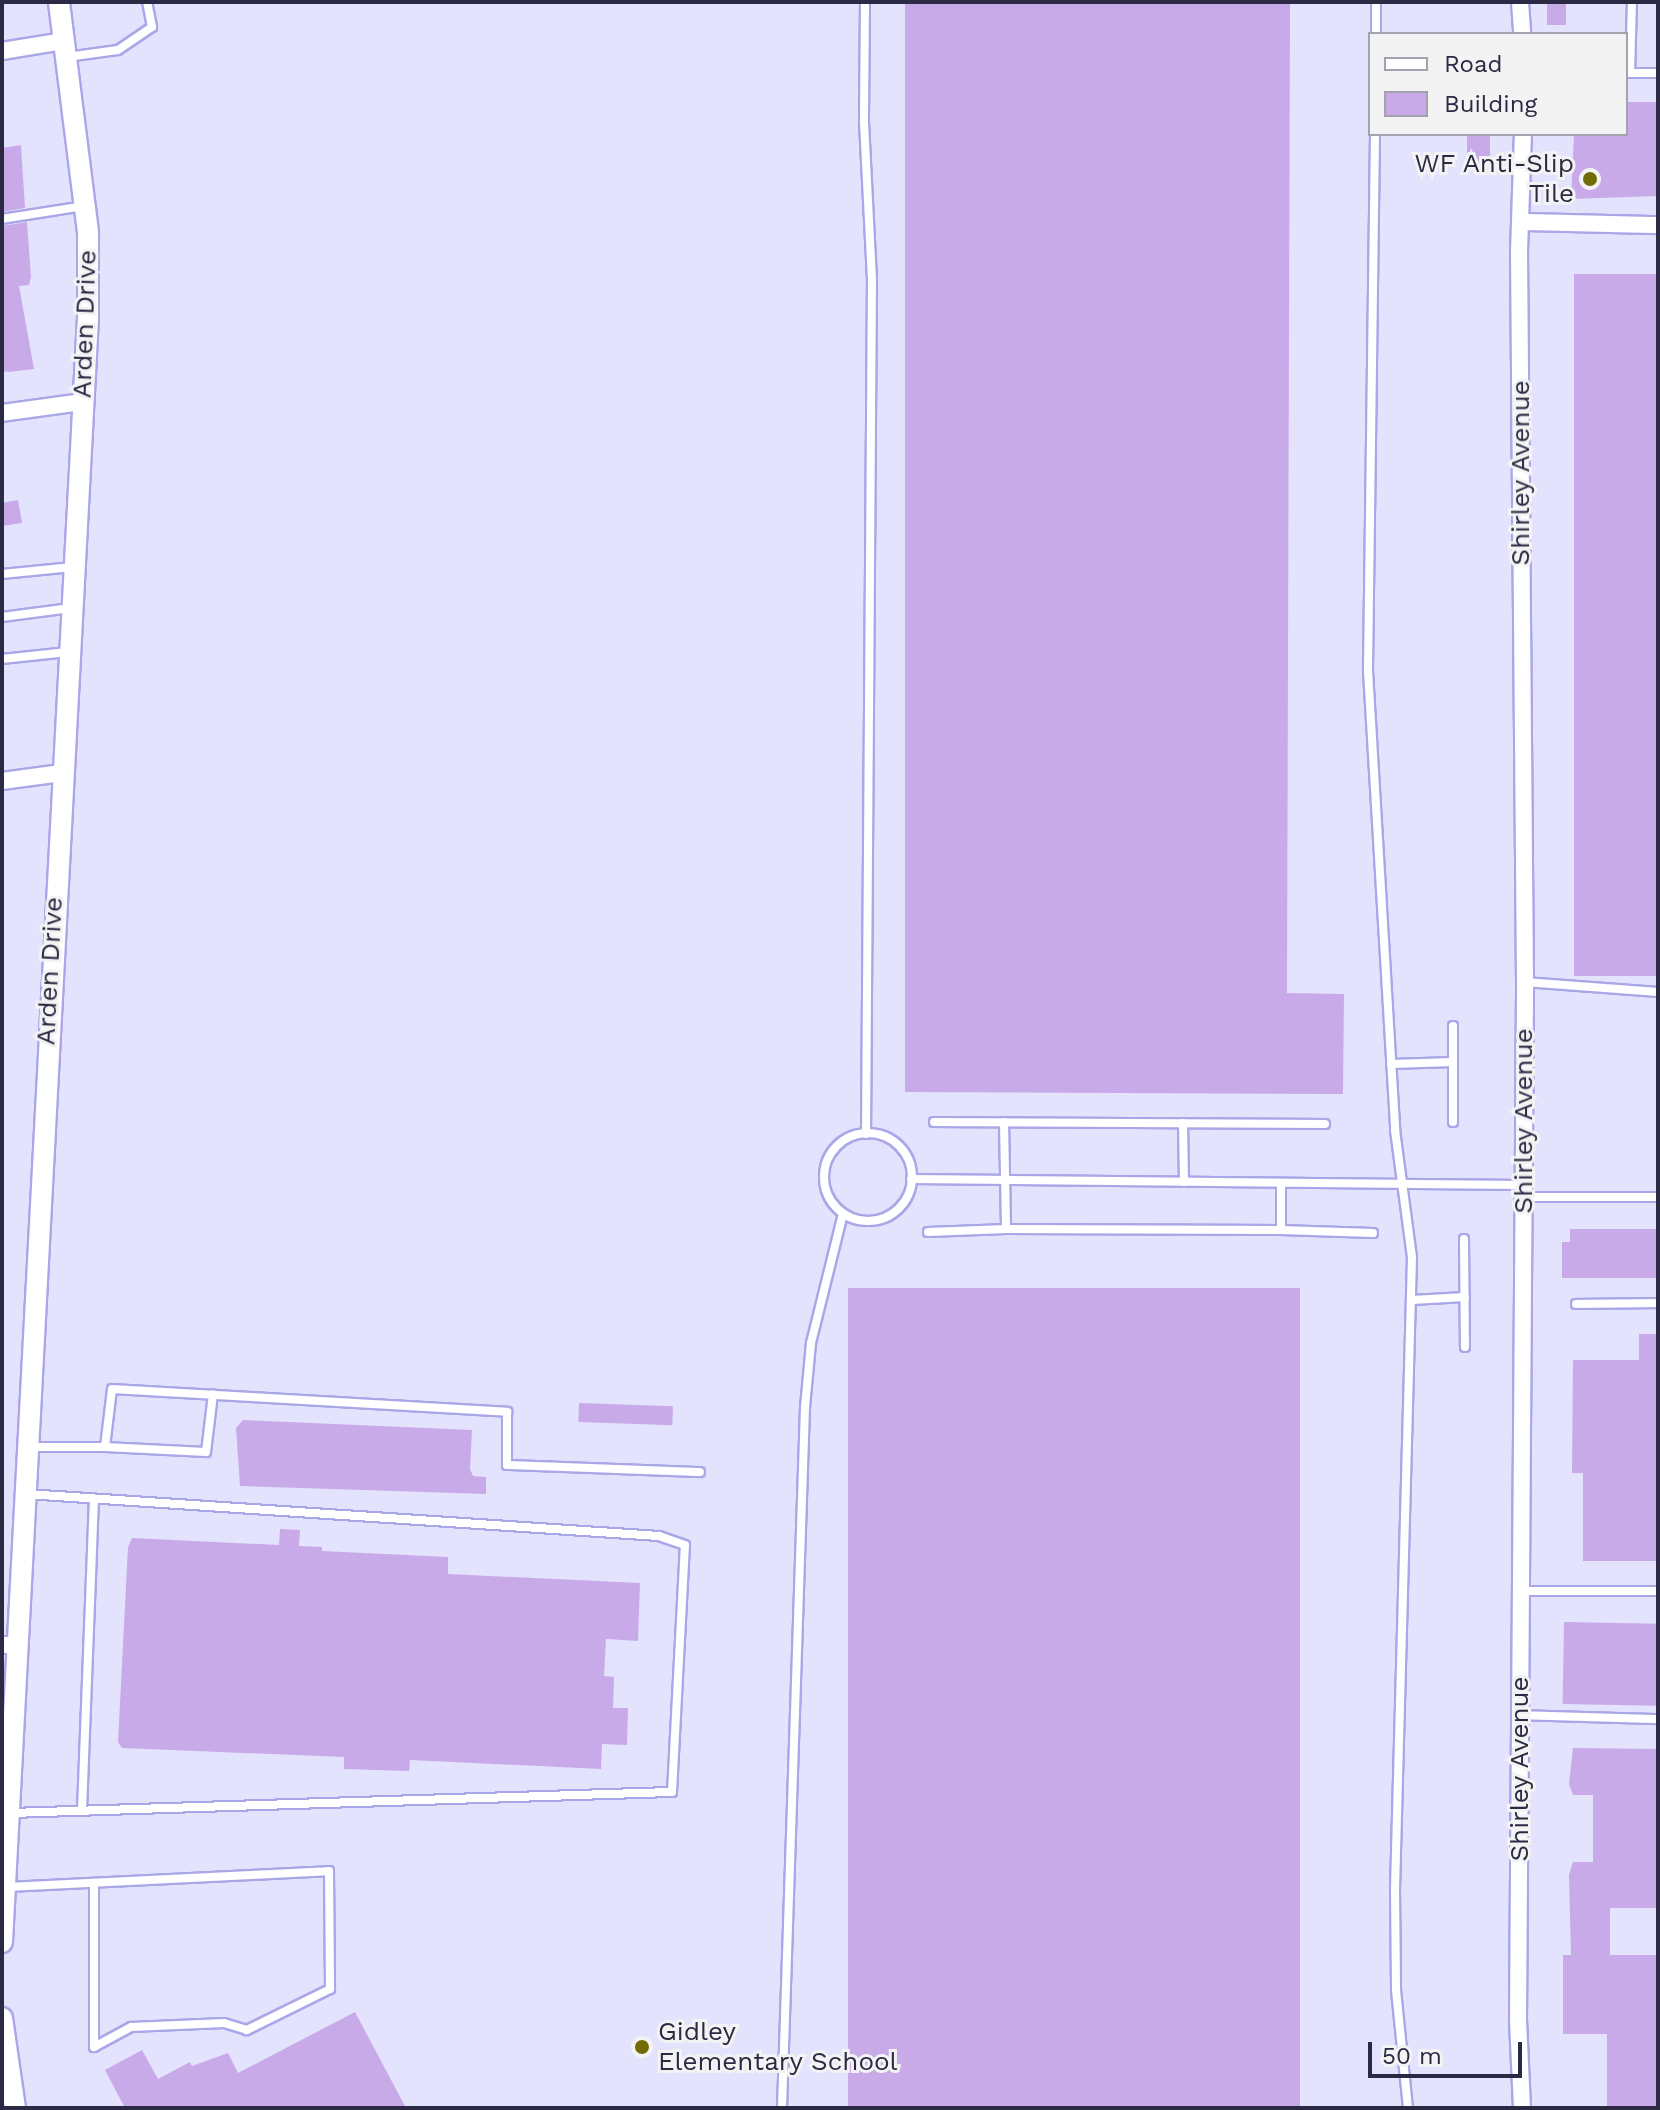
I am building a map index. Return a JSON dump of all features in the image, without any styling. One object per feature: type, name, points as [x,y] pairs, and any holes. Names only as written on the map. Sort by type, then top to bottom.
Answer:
[{"type":"street","name":"Arden Drive","points":[[2,1942],[9,1813],[10,1645],[25,1494],[61,773],[88,318],[85,206],[59,2]]},
{"type":"street","points":[[1520,2],[1522,32]]},
{"type":"street","points":[[2,51],[65,49]]},
{"type":"street","name":"Shirley Avenue","points":[[1522,2108],[1520,1715],[1525,982],[1519,268],[1524,222],[1523,136]]},
{"type":"street","points":[[1524,222],[1658,225]]},
{"type":"street","points":[[2,413],[82,402]]},
{"type":"street","points":[[2,781],[61,773]]},
{"type":"street","points":[[2,2018],[15,2108]]},
{"type":"lane","points":[[65,49],[118,50],[152,27],[147,2]]},
{"type":"lane","points":[[865,2],[864,122],[872,278],[866,1134]]},
{"type":"lane","points":[[1376,2],[1376,32]]},
{"type":"lane","points":[[1632,2],[1628,73],[1658,73]]},
{"type":"lane","points":[[1375,136],[1368,671],[1391,1064],[1401,1185],[1412,1257],[1395,1890],[1396,1990],[1408,2108]]},
{"type":"lane","points":[[2,219],[85,206]]},
{"type":"lane","points":[[2,574],[73,567]]},
{"type":"lane","points":[[2,617],[71,608]]},
{"type":"lane","points":[[2,659],[68,652]]},
{"type":"lane","points":[[1525,982],[1658,992]]},
{"type":"lane","points":[[1453,1026],[1453,1122]]},
{"type":"lane","points":[[1391,1064],[1453,1062]]},
{"type":"lane","points":[[934,1122],[1325,1124]]},
{"type":"lane","points":[[1004,1122],[1006,1229]]},
{"type":"lane","points":[[1183,1123],[1184,1182]]},
{"type":"lane","points":[[866,1134],[899,1146],[911,1179],[906,1199],[885,1218],[871,1222],[843,1214],[826,1191],[826,1163],[844,1140],[866,1134]]},
{"type":"lane","points":[[911,1179],[1401,1185],[1658,1197]]},
{"type":"lane","points":[[1281,1183],[1281,1230]]},
{"type":"lane","points":[[782,2108],[805,1407],[811,1343],[843,1214]]},
{"type":"lane","points":[[928,1232],[1006,1229],[1373,1233]]},
{"type":"lane","points":[[1464,1239],[1465,1347]]},
{"type":"lane","points":[[1412,1300],[1465,1297]]},
{"type":"lane","points":[[1576,1304],[1658,1303]]},
{"type":"lane","points":[[105,1447],[112,1389],[507,1412],[507,1465],[700,1472]]},
{"type":"lane","points":[[26,1447],[206,1452],[213,1394]]},
{"type":"lane","points":[[9,1813],[672,1792],[685,1545],[659,1536],[25,1494]]},
{"type":"lane","points":[[82,1810],[94,1499]]},
{"type":"lane","points":[[1521,1591],[1658,1591]]},
{"type":"lane","points":[[1520,1715],[1658,1719]]},
{"type":"lane","points":[[5,1887],[329,1871],[330,1989],[247,2030],[224,2023],[131,2027],[94,2047],[94,1885]]},
{"type":"building","points":[[905,2],[1290,2],[1287,993],[1344,994],[1343,1094],[905,1092]]},
{"type":"building","points":[[1547,2],[1566,2],[1566,25],[1547,25]]},
{"type":"building","points":[[1628,102],[1658,102],[1658,196],[1571,199],[1574,136],[1628,136]]},
{"type":"building","points":[[1467,136],[1490,136],[1490,163],[1467,163]]},
{"type":"building","points":[[21,145],[25,208],[2,212],[2,148]]},
{"type":"building","points":[[27,222],[31,277],[29,285],[19,286],[34,369],[8,372],[2,371],[2,226]]},
{"type":"building","points":[[1574,274],[1658,274],[1658,976],[1574,976]]},
{"type":"building","points":[[18,500],[22,523],[2,526],[2,503]]},
{"type":"building","points":[[1570,1229],[1658,1229],[1658,1278],[1562,1278],[1562,1242],[1570,1242]]},
{"type":"building","points":[[848,1288],[1300,1288],[1300,2108],[848,2108]]},
{"type":"building","points":[[1639,1334],[1658,1334],[1658,1561],[1583,1561],[1583,1473],[1572,1473],[1573,1360],[1639,1360]]},
{"type":"building","points":[[579,1403],[673,1406],[672,1425],[578,1422]]},
{"type":"building","points":[[243,1420],[472,1430],[470,1469],[473,1476],[486,1477],[486,1494],[240,1486],[236,1428]]},
{"type":"building","points":[[280,1529],[300,1530],[299,1546],[322,1547],[322,1551],[448,1557],[448,1574],[640,1583],[638,1641],[606,1639],[604,1676],[614,1677],[613,1708],[628,1708],[627,1745],[602,1744],[601,1769],[410,1760],[409,1771],[344,1769],[344,1757],[122,1748],[118,1742],[128,1547],[132,1538],[279,1545]]},
{"type":"building","points":[[1564,1622],[1658,1624],[1657,1706],[1563,1704]]},
{"type":"building","points":[[1573,1748],[1658,1749],[1658,1908],[1610,1908],[1610,1955],[1658,1955],[1658,2108],[1607,2108],[1607,2034],[1563,2034],[1563,1955],[1571,1955],[1569,1875],[1573,1862],[1593,1862],[1593,1795],[1573,1795],[1569,1784]]},
{"type":"building","points":[[355,2012],[406,2108],[125,2108],[105,2070],[142,2050],[158,2079],[190,2062],[192,2066],[228,2053],[238,2073]]},
{"type":"place","name":"WF Anti-Slip Tile","points":[[1590,179]]},
{"type":"place","name":"Gidley Elementary School","points":[[642,2047]]}]
